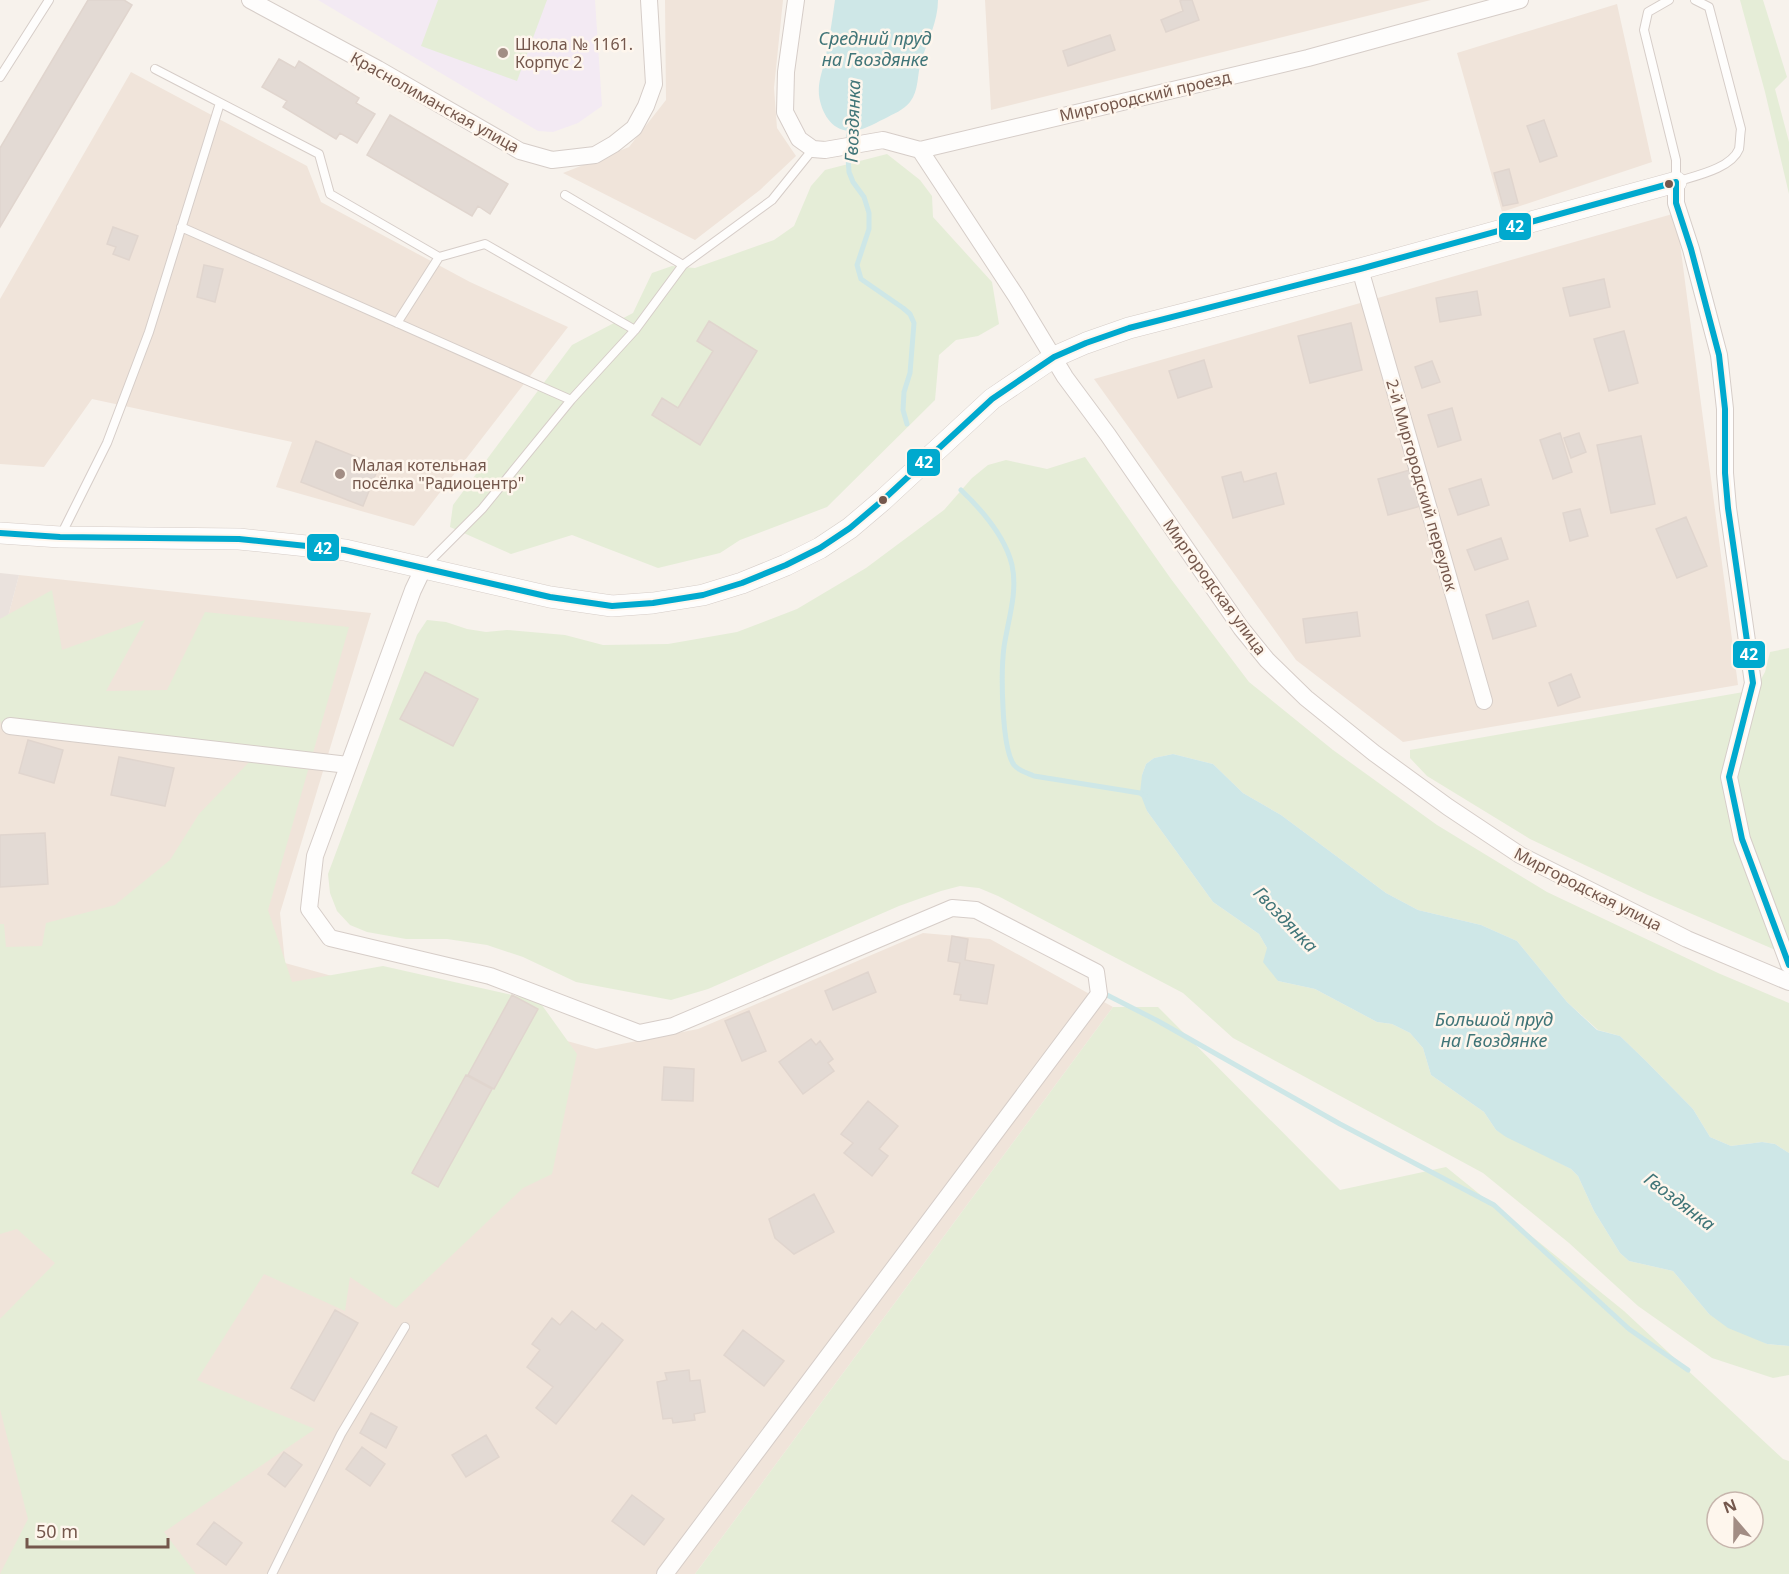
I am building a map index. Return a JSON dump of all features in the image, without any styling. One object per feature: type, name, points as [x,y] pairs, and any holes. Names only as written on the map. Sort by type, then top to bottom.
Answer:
[{"type":"street","name":"Краснолиманская улица","points":[[250,0],[378,69],[520,151],[552,160],[595,155],[634,128],[646,106],[654,84],[649,0]]},
{"type":"street","points":[[796,0],[786,72],[785,112],[799,139],[813,149]]},
{"type":"street","name":"Миргородский проезд","points":[[813,149],[825,150],[883,140],[920,150],[1308,58],[1520,0]]},
{"type":"street","name":"Миргородская улица","points":[[920,150],[1022,305],[1065,377],[1108,435],[1240,628],[1267,660],[1306,698],[1374,753],[1448,807],[1520,855],[1687,939],[1789,982]]},
{"type":"street","points":[[0,533],[60,537],[239,539],[345,550],[550,597],[612,606],[653,603],[703,595],[742,583],[786,565],[820,548],[850,528],[985,405],[1054,357],[1129,328],[1360,269],[1676,182],[1676,203],[1691,249],[1719,355],[1725,409],[1725,473],[1728,508],[1753,683],[1729,777],[1742,840],[1789,965]]},
{"type":"street","name":"2-й Миргородский переулок","points":[[1360,269],[1484,701]]},
{"type":"street","points":[[424,567],[412,590],[315,856],[309,909],[330,938],[490,976],[639,1033],[673,1026],[952,908],[976,910],[1096,972],[1099,994],[665,1574]]},
{"type":"street","points":[[10,726],[348,765]]},
{"type":"lane","points":[[0,77],[49,0]]},
{"type":"lane","points":[[1669,0],[1648,12],[1644,30],[1676,160],[1676,182],[1716,169],[1730,160],[1738,150],[1741,129],[1709,8],[1695,0]]},
{"type":"lane","points":[[155,69],[319,154],[330,194],[439,257]]},
{"type":"lane","points":[[60,537],[107,443],[149,332],[220,103]]},
{"type":"lane","points":[[424,567],[482,509],[571,400],[635,330],[682,264],[772,200],[813,149]]},
{"type":"lane","points":[[565,195],[682,264]]},
{"type":"lane","points":[[181,227],[571,400]]},
{"type":"lane","points":[[397,323],[439,257],[484,244],[635,330]]},
{"type":"lane","points":[[272,1574],[341,1434],[405,1327]]},
{"type":"shaded area","name":"Школа № 1161. Корпус 2","points":[[318,0],[595,0],[602,106],[578,123],[553,132],[538,131]]},
{"type":"shaded area","points":[[665,0],[783,0],[774,88],[777,128],[796,156],[760,190],[695,240],[563,173],[629,147],[666,100]]},
{"type":"shaded area","points":[[985,0],[1431,0],[991,110]]},
{"type":"shaded area","points":[[1617,4],[1652,162],[1502,212],[1457,53]]},
{"type":"shaded area","points":[[131,72],[307,166],[321,202],[470,282],[568,327],[414,526],[276,487],[292,442],[92,399],[44,467],[0,464],[0,299]]},
{"type":"shaded area","points":[[1676,213],[1738,685],[1403,742],[1296,660],[1094,379]]},
{"type":"shaded area","points":[[0,573],[19,575],[0,647]]},
{"type":"shaded area","points":[[19,575],[371,613],[280,913],[285,963],[596,1049],[698,1029],[923,933],[990,939],[1113,1007],[695,1574],[0,1574],[0,647]]},
{"type":"green space","points":[[438,0],[547,0],[517,81],[421,46]]},
{"type":"green space","points":[[1740,0],[1763,0],[1787,77],[1775,89],[1789,142],[1789,194],[1765,92]]},
{"type":"green space","points":[[887,154],[920,180],[932,196],[933,217],[992,282],[999,324],[978,336],[956,340],[939,355],[935,400],[827,507],[740,540],[720,553],[658,568],[572,535],[511,554],[450,527],[453,505],[572,345],[633,313],[652,273],[672,266],[695,268],[774,240],[794,226],[811,186],[825,170]]},
{"type":"green space","points":[[1085,457],[1171,579],[1249,682],[1333,750],[1437,825],[1547,892],[1718,973],[1789,1003],[1789,1153],[1775,1144],[1762,1142],[1731,1146],[1710,1137],[1693,1109],[1620,1036],[1598,1030],[1567,1002],[1517,941],[1481,925],[1418,910],[1386,893],[1281,815],[1243,793],[1213,764],[1173,754],[1154,758],[1146,764],[1142,775],[1147,811],[1213,902],[1259,934],[1267,948],[1278,981],[1315,989],[1377,1022],[1392,1024],[1410,1033],[1423,1048],[1431,1075],[1484,1112],[1496,1130],[1571,1169],[1578,1176],[1594,1211],[1620,1253],[1629,1261],[1673,1271],[1709,1314],[1767,1344],[1789,1346],[1789,1375],[1773,1378],[1712,1358],[1638,1306],[1569,1243],[1483,1173],[1233,1038],[1183,993],[979,888],[960,886],[899,906],[708,989],[671,1000],[576,982],[523,957],[487,945],[447,939],[406,939],[367,932],[350,925],[337,911],[330,893],[328,874],[417,635],[427,620],[446,622],[486,632],[507,630],[565,635],[603,645],[668,644],[737,632],[797,609],[866,568],[944,510],[972,478],[988,465],[1006,460],[1047,469]]},
{"type":"green space","points":[[52,590],[62,650],[145,620],[106,691],[167,690],[205,612],[349,627],[268,910],[292,982],[383,966],[539,1001],[577,1054],[552,1174],[523,1188],[396,1308],[350,1277],[345,1311],[264,1274],[197,1380],[315,1429],[164,1532],[196,1574],[0,1574],[28,1519],[0,1409],[0,1319],[55,1263],[17,1229],[0,1234],[0,924],[4,924],[6,947],[42,946],[46,923],[115,905],[170,860],[199,814],[251,760],[3,731],[0,719],[0,619]]},
{"type":"green space","points":[[1789,648],[1789,956],[1648,895],[1530,839],[1427,776],[1410,758],[1410,750],[1755,690],[1765,672],[1770,652]]},
{"type":"green space","points":[[1113,1007],[1158,1007],[1340,1190],[1446,1167],[1624,1311],[1783,1459],[1789,1461],[1789,1574],[695,1574]]},
{"type":"water","name":"Средний пруд на Гвоздянке","points":[[835,0],[938,0],[934,24],[921,62],[913,98],[898,112],[853,131],[843,130],[832,124],[822,108],[819,95],[819,83]]},
{"type":"water","name":"Большой пруд на Гвоздянке","points":[[1173,754],[1213,764],[1243,793],[1281,815],[1386,893],[1418,910],[1481,925],[1517,941],[1567,1002],[1597,1030],[1620,1036],[1645,1060],[1693,1109],[1710,1137],[1731,1146],[1762,1142],[1775,1144],[1789,1153],[1789,1346],[1767,1344],[1728,1328],[1709,1314],[1673,1271],[1629,1261],[1620,1253],[1594,1211],[1578,1176],[1571,1169],[1506,1137],[1496,1130],[1484,1112],[1431,1075],[1423,1048],[1410,1033],[1392,1024],[1377,1022],[1315,989],[1278,981],[1263,962],[1267,948],[1259,934],[1213,902],[1147,811],[1140,793],[1146,764],[1154,758]]},
{"type":"building","points":[[88,0],[124,0],[132,5],[0,227],[0,148]]},
{"type":"building","points":[[1192,0],[1199,20],[1166,32],[1161,20],[1183,11],[1180,1]]},
{"type":"building","points":[[1110,35],[1115,50],[1068,66],[1063,51]]},
{"type":"building","points":[[279,59],[295,68],[299,61],[359,98],[356,103],[375,114],[357,143],[340,133],[336,139],[283,107],[287,101],[262,87]]},
{"type":"building","points":[[390,115],[508,184],[490,214],[478,206],[472,216],[367,155]]},
{"type":"building","points":[[1544,120],[1557,156],[1540,162],[1527,126]]},
{"type":"building","points":[[1509,169],[1518,203],[1503,206],[1494,173]]},
{"type":"building","points":[[113,227],[138,236],[129,260],[113,254],[116,247],[107,244]]},
{"type":"building","points":[[204,265],[223,269],[215,302],[197,297]]},
{"type":"building","points":[[1604,279],[1610,307],[1570,316],[1563,288]]},
{"type":"building","points":[[1477,291],[1481,315],[1440,322],[1436,298]]},
{"type":"building","points":[[709,321],[757,351],[700,445],[652,415],[662,398],[678,408],[713,351],[697,341]]},
{"type":"building","points":[[1351,323],[1362,370],[1310,383],[1298,336]]},
{"type":"building","points":[[1624,331],[1638,383],[1609,391],[1594,339]]},
{"type":"building","points":[[1204,360],[1212,387],[1178,398],[1169,371]]},
{"type":"building","points":[[1432,361],[1440,382],[1422,388],[1415,367]]},
{"type":"building","points":[[1452,408],[1461,440],[1438,447],[1428,415]]},
{"type":"building","points":[[1560,433],[1572,472],[1553,479],[1540,440]]},
{"type":"building","points":[[1579,433],[1586,452],[1571,458],[1564,438]]},
{"type":"building","points":[[1641,436],[1655,504],[1611,513],[1597,445]]},
{"type":"building","name":"Малая котельная посёлка \"Радиоцентр\"","points":[[316,441],[379,466],[363,506],[301,482]]},
{"type":"building","points":[[1410,470],[1421,506],[1388,515],[1378,479]]},
{"type":"building","points":[[1241,472],[1244,482],[1276,473],[1284,504],[1233,518],[1222,477]]},
{"type":"building","points":[[1481,479],[1489,505],[1458,515],[1449,489]]},
{"type":"building","points":[[1580,509],[1588,536],[1570,541],[1563,513]]},
{"type":"building","points":[[1686,517],[1707,566],[1677,578],[1656,529]]},
{"type":"building","points":[[1501,538],[1508,559],[1475,570],[1467,550]]},
{"type":"building","points":[[1528,601],[1536,626],[1493,639],[1486,615]]},
{"type":"building","points":[[1357,612],[1360,636],[1306,643],[1303,619]]},
{"type":"building","points":[[425,672],[478,699],[453,746],[400,719]]},
{"type":"building","points":[[1571,674],[1580,697],[1558,706],[1549,683]]},
{"type":"building","points":[[28,740],[63,750],[54,783],[19,773]]},
{"type":"building","points":[[119,757],[174,768],[165,806],[111,795]]},
{"type":"building","points":[[45,833],[48,884],[0,887],[0,835]]},
{"type":"building","points":[[952,936],[968,939],[965,960],[994,965],[987,1004],[960,1000],[961,995],[954,994],[960,963],[948,961]]},
{"type":"building","points":[[868,972],[876,992],[833,1010],[825,991]]},
{"type":"building","points":[[512,995],[538,1009],[494,1089],[468,1075]]},
{"type":"building","points":[[749,1011],[766,1051],[742,1061],[725,1021]]},
{"type":"building","points":[[811,1039],[816,1045],[820,1041],[833,1059],[828,1063],[834,1071],[803,1094],[779,1062]]},
{"type":"building","points":[[664,1067],[694,1069],[693,1101],[662,1100]]},
{"type":"building","points":[[466,1075],[492,1089],[438,1187],[412,1173]]},
{"type":"building","points":[[868,1101],[898,1126],[879,1149],[888,1156],[872,1176],[844,1153],[853,1143],[841,1134]]},
{"type":"building","points":[[814,1194],[834,1232],[794,1254],[775,1238],[769,1219]]},
{"type":"building","points":[[335,1310],[358,1323],[314,1401],[291,1388]]},
{"type":"building","points":[[572,1311],[596,1330],[602,1323],[623,1340],[556,1424],[536,1408],[553,1387],[527,1367],[540,1350],[532,1344],[552,1318],[560,1325]]},
{"type":"building","points":[[743,1330],[784,1361],[764,1386],[724,1355]]},
{"type":"building","points":[[689,1370],[690,1381],[700,1380],[705,1412],[694,1414],[695,1420],[673,1423],[672,1418],[663,1419],[657,1382],[667,1380],[665,1373]]},
{"type":"building","points":[[371,1413],[397,1427],[386,1448],[360,1433]]},
{"type":"building","points":[[486,1435],[499,1457],[466,1477],[452,1455]]},
{"type":"building","points":[[362,1447],[385,1464],[370,1486],[346,1469]]},
{"type":"building","points":[[284,1452],[302,1465],[285,1487],[268,1474]]},
{"type":"building","points":[[632,1495],[664,1519],[644,1545],[612,1521]]},
{"type":"building","points":[[214,1522],[242,1543],[226,1565],[197,1544]]},
{"type":"waterway","name":"Гвоздянка","points":[[849,126],[849,172],[864,197],[869,213],[869,229],[857,265],[861,279],[903,308],[910,314],[914,323],[910,373],[904,392],[903,410],[907,424]]},
{"type":"waterway","name":"Гвоздянка","points":[[961,490],[992,524],[1009,554],[1014,575],[1002,673],[1004,726],[1014,765],[1034,776],[1140,793],[1145,796]]},
{"type":"waterway","points":[[1107,995],[1158,1021],[1340,1124],[1494,1205],[1629,1329],[1688,1370]]},
{"type":"transit line","name":"42","points":[[0,533],[60,537],[239,539],[345,550],[550,597],[612,606],[653,603],[703,595],[742,583],[820,548],[850,528],[883,500],[992,399],[1054,357],[1086,343],[1129,328],[1360,269],[1676,182],[1676,203],[1691,249],[1719,355],[1725,409],[1725,473],[1728,508],[1753,683],[1729,777],[1742,839],[1789,965]]},
{"type":"place","name":"Школа № 1161. Корпус 2","points":[[503,53]]},
{"type":"place","name":"Малая котельная посёлка \"Радиоцентр\"","points":[[340,474]]}]
